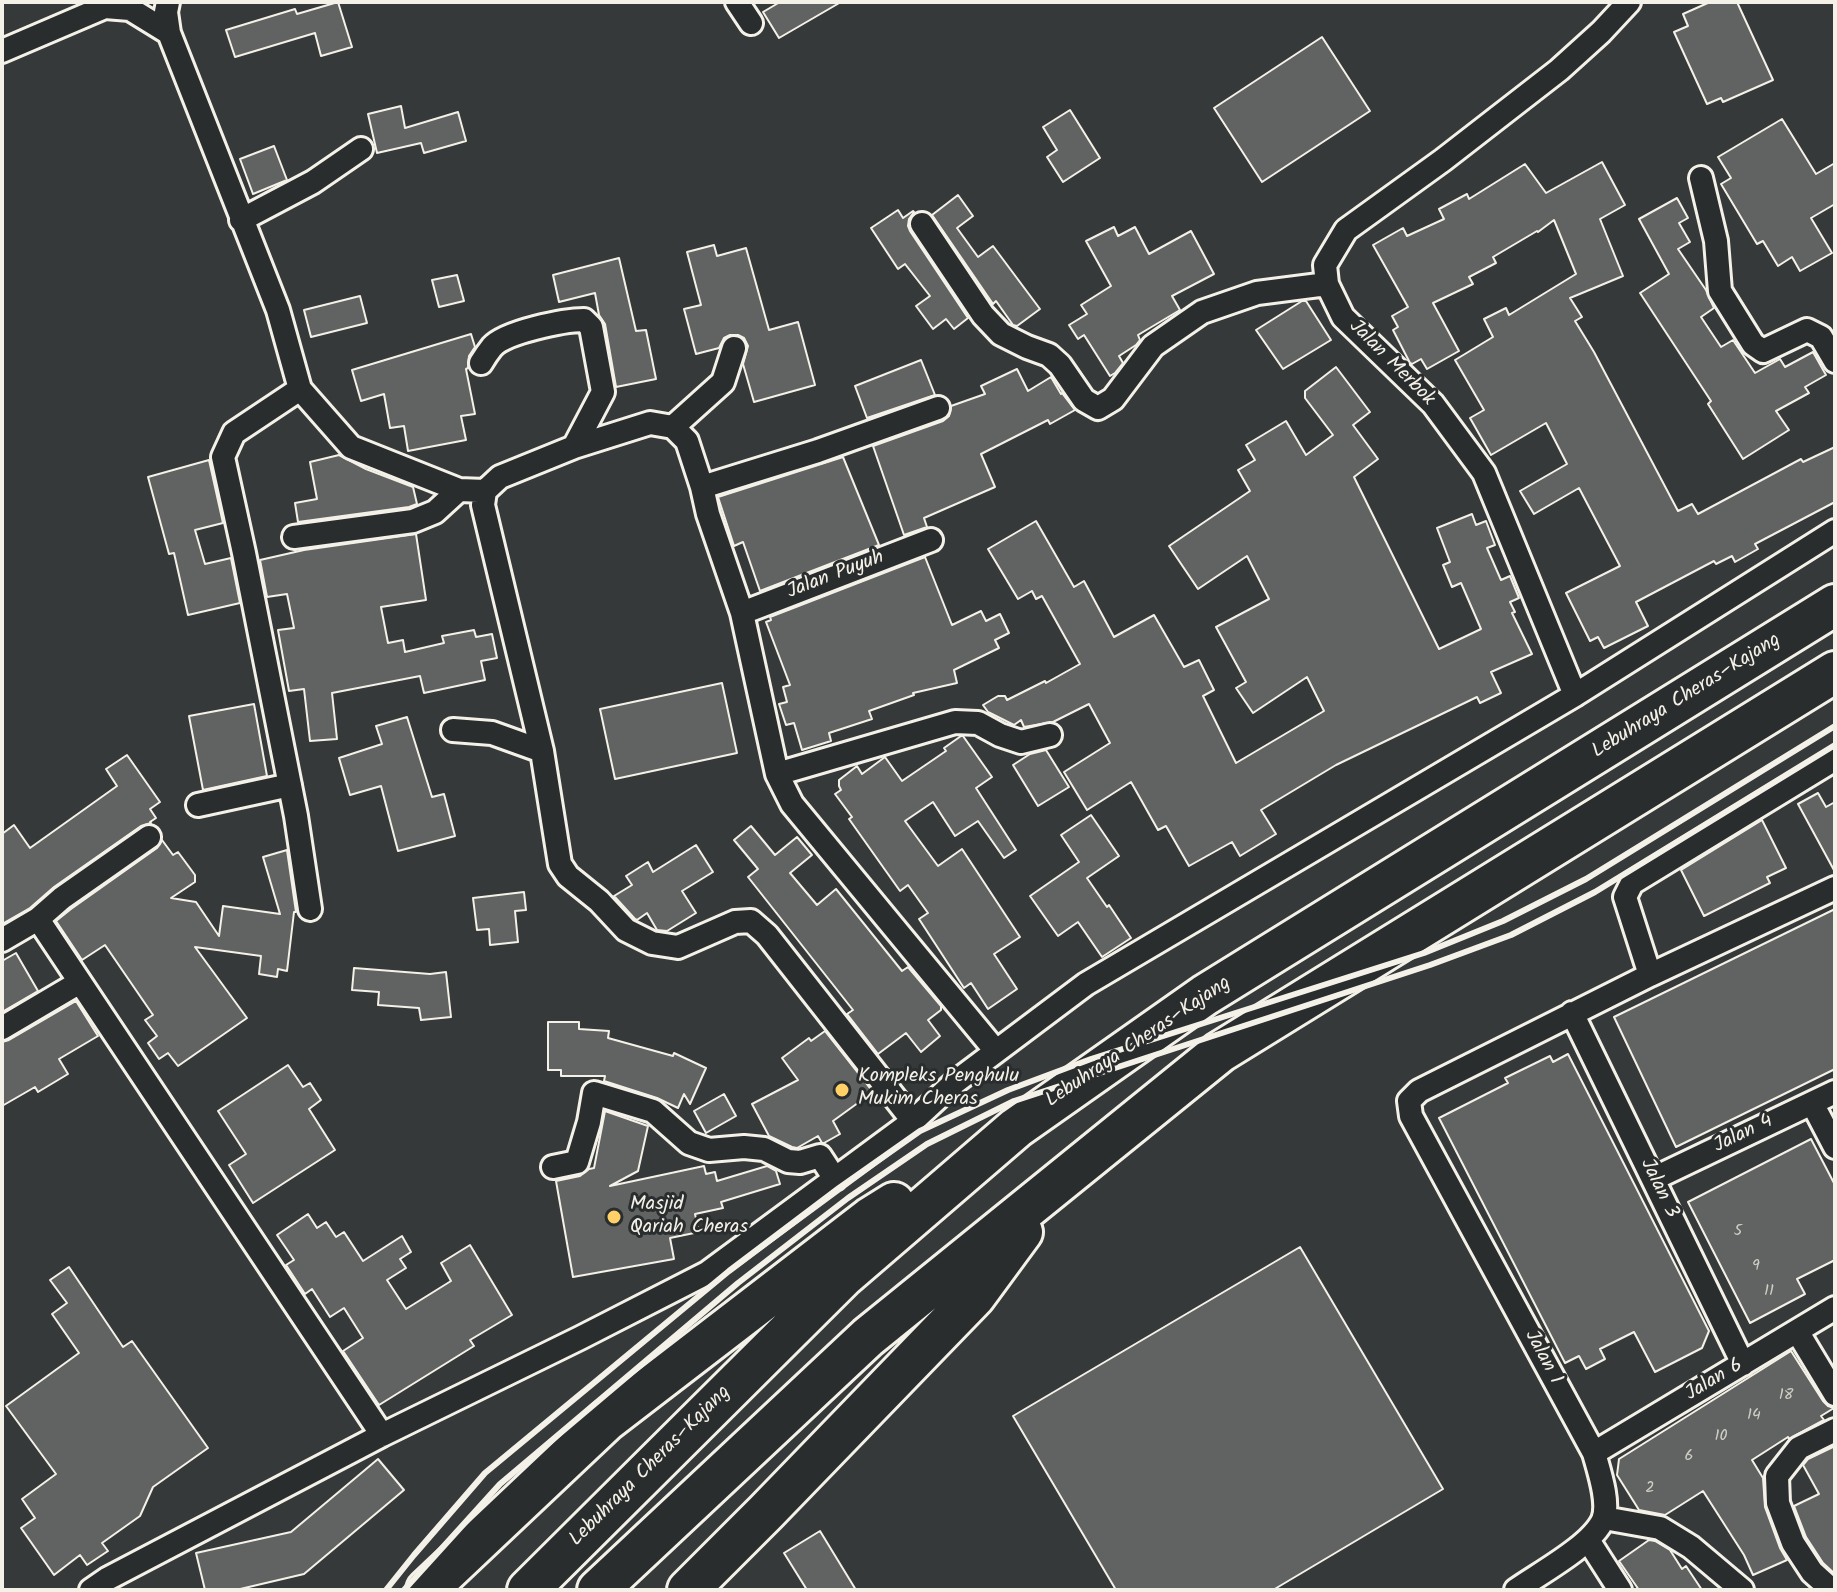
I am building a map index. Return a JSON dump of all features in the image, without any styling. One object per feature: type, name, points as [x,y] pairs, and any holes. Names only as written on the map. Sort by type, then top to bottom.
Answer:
[{"type":"highway","name":"Lebuhraya Cheras–Kajang","points":[[528,1590],[844,1276],[1016,1128],[1205,995],[1835,605]]},
{"type":"highway","points":[[598,1590],[868,1337],[1220,1052],[1835,672]]},
{"type":"highway","points":[[427,1590],[625,1406],[870,1218],[1016,1128]]},
{"type":"highway","points":[[688,1590],[975,1296],[1058,1184]]},
{"type":"highway","points":[[437,1590],[474,1545]]},
{"type":"street","points":[[168,2],[169,33],[278,310],[300,389],[351,447],[459,490],[485,491]]},
{"type":"street","points":[[737,2],[751,23]]},
{"type":"street","points":[[922,224],[983,315],[1001,334],[1049,355],[1060,365],[1084,400],[1098,408],[1113,399],[1153,346],[1202,312],[1257,293],[1327,284],[1325,265],[1346,230],[1559,70],[1629,2]]},
{"type":"street","points":[[2,51],[105,7],[130,9],[169,33]]},
{"type":"street","points":[[241,220],[313,182],[361,149]]},
{"type":"street","points":[[1701,178],[1716,241],[1720,291],[1753,344],[1763,351],[1807,330],[1821,337],[1835,361]]},
{"type":"street","name":"Jalan Merbok","points":[[1327,284],[1343,317],[1433,404],[1484,473],[1575,695]]},
{"type":"street","points":[[481,363],[492,346],[507,336],[572,320],[584,320],[591,327],[603,392],[574,447]]},
{"type":"street","points":[[673,427],[723,382],[734,348]]},
{"type":"street","points":[[300,389],[234,433],[223,457],[290,785],[310,909]]},
{"type":"street","points":[[702,487],[818,451],[938,408]]},
{"type":"street","points":[[913,1121],[767,935],[751,921],[735,922],[678,947],[652,943],[626,930],[599,901],[568,876],[560,864],[542,751],[483,505],[485,491],[500,477],[574,447],[650,423],[673,427],[687,441],[742,613],[777,774],[792,804],[995,1050]]},
{"type":"street","points":[[294,537],[413,521],[435,512],[459,490]]},
{"type":"street","points":[[71,1590],[99,1584],[382,1435],[707,1273],[913,1121],[995,1050],[1097,977],[1575,695],[1835,531]]},
{"type":"street","name":"Jalan Puyuh","points":[[742,613],[931,540]]},
{"type":"street","points":[[777,774],[955,722],[978,723],[1021,742],[1050,735]]},
{"type":"street","points":[[453,730],[492,733],[542,751]]},
{"type":"street","points":[[1650,975],[1625,897],[1632,883],[1835,759]]},
{"type":"street","points":[[198,805],[290,785]]},
{"type":"street","points":[[2,940],[38,919],[62,898],[149,837]]},
{"type":"street","points":[[1572,1013],[1835,888]]},
{"type":"street","points":[[38,919],[382,1435]]},
{"type":"street","points":[[2,1028],[80,982]]},
{"type":"street","name":"Jalan 1","points":[[1572,1013],[1419,1091],[1409,1101],[1411,1116],[1594,1453],[1604,1489],[1604,1518]]},
{"type":"street","name":"Jalan 3","points":[[1572,1013],[1743,1364]]},
{"type":"street","name":"Jalan 4","points":[[1653,1179],[1835,1092]]},
{"type":"street","points":[[553,1167],[577,1162],[594,1093],[653,1111],[689,1143],[709,1150],[764,1149],[788,1161],[800,1162],[820,1156],[835,1179]]},
{"type":"street","points":[[1812,1103],[1835,1147]]},
{"type":"street","name":"Jalan 6","points":[[1594,1453],[1835,1308]]},
{"type":"street","points":[[1797,1331],[1835,1394]]},
{"type":"street","points":[[1832,1590],[1812,1572],[1793,1543],[1778,1503],[1777,1476],[1799,1448],[1835,1431]]},
{"type":"street","points":[[1516,1590],[1588,1540],[1604,1518],[1660,1528],[1691,1547],[1742,1590]]},
{"type":"street","points":[[1588,1540],[1620,1590]]},
{"type":"building","points":[[338,2],[352,47],[321,56],[315,33],[235,57],[226,30],[295,9],[297,14]]},
{"type":"building","points":[[780,2],[841,2],[779,38],[763,12]]},
{"type":"building","points":[[1710,2],[1737,2],[1773,80],[1723,102],[1721,98],[1707,104],[1674,32],[1688,26],[1683,14]]},
{"type":"building","points":[[1322,37],[1370,111],[1262,182],[1214,108]]},
{"type":"building","points":[[401,106],[405,128],[458,112],[466,141],[424,153],[421,143],[377,153],[368,114]]},
{"type":"building","points":[[1070,110],[1100,158],[1063,182],[1047,157],[1057,150],[1043,127]]},
{"type":"building","points":[[1782,119],[1816,174],[1835,163],[1835,204],[1811,218],[1832,253],[1800,271],[1792,257],[1778,266],[1763,241],[1757,244],[1721,184],[1731,178],[1718,157]]},
{"type":"building","points":[[274,146],[287,180],[253,194],[240,159]]},
{"type":"building","points":[[1602,162],[1625,205],[1600,219],[1623,276],[1570,298],[1582,317],[1575,321],[1678,511],[1692,504],[1698,514],[1801,459],[1803,462],[1835,447],[1835,502],[1755,544],[1758,549],[1735,562],[1732,556],[1716,564],[1714,561],[1636,602],[1648,626],[1604,648],[1598,637],[1590,641],[1566,593],[1620,566],[1579,488],[1534,514],[1520,491],[1567,464],[1546,423],[1491,455],[1470,418],[1484,410],[1455,360],[1493,337],[1484,319],[1506,308],[1509,315],[1576,274],[1554,220],[1493,257],[1496,263],[1469,277],[1473,284],[1433,303],[1459,351],[1427,369],[1421,359],[1410,363],[1393,330],[1398,327],[1392,316],[1408,307],[1373,245],[1403,228],[1407,236],[1444,219],[1439,209],[1467,194],[1469,199],[1525,164],[1546,193]]},
{"type":"building","points":[[958,195],[973,216],[957,228],[978,257],[993,246],[1040,309],[1017,326],[1013,325],[996,301],[993,304],[932,215]]},
{"type":"building","points":[[1677,198],[1688,218],[1679,223],[1690,242],[1678,249],[1706,290],[1714,308],[1701,317],[1721,347],[1733,340],[1755,373],[1780,359],[1785,367],[1813,352],[1826,375],[1805,387],[1809,393],[1776,411],[1789,430],[1743,459],[1708,404],[1711,401],[1640,293],[1669,274],[1639,219]]},
{"type":"building","points":[[898,210],[903,218],[914,212],[909,219],[910,231],[968,318],[954,329],[946,319],[933,329],[916,306],[930,296],[905,264],[898,269],[871,228]]},
{"type":"building","points":[[1114,227],[1118,236],[1135,227],[1149,254],[1191,231],[1214,274],[1172,296],[1180,310],[1138,335],[1140,340],[1119,356],[1123,363],[1110,376],[1084,335],[1078,339],[1069,325],[1087,314],[1081,305],[1111,286],[1086,241]]},
{"type":"building","points":[[714,245],[717,256],[746,248],[769,330],[798,322],[815,385],[754,402],[743,364],[748,346],[744,338],[730,335],[724,338],[719,348],[696,354],[684,309],[701,305],[687,252]]},
{"type":"building","points":[[619,258],[636,331],[646,330],[656,379],[616,387],[605,324],[599,315],[595,293],[559,302],[553,275]]},
{"type":"building","points":[[457,275],[464,301],[439,307],[432,280]]},
{"type":"building","points":[[360,296],[367,323],[311,337],[304,310]]},
{"type":"building","points":[[1306,301],[1331,340],[1283,369],[1256,330]]},
{"type":"building","points":[[471,334],[475,347],[466,369],[475,414],[461,416],[466,440],[408,451],[404,426],[390,428],[384,394],[361,401],[352,370]]},
{"type":"building","points":[[921,360],[935,395],[867,418],[855,386]]},
{"type":"building","points":[[1336,367],[1370,412],[1353,425],[1378,459],[1354,477],[1439,649],[1481,629],[1461,583],[1452,587],[1443,565],[1450,562],[1437,528],[1472,514],[1476,525],[1486,521],[1495,545],[1487,548],[1501,580],[1510,576],[1519,598],[1510,602],[1515,612],[1512,613],[1532,654],[1491,672],[1501,693],[1480,703],[1477,697],[1336,765],[1261,810],[1276,834],[1240,856],[1232,842],[1189,866],[1166,826],[1158,830],[1131,782],[1087,810],[1064,772],[1110,743],[1089,704],[1053,722],[1024,727],[1021,720],[1014,725],[988,712],[983,705],[998,696],[1005,696],[1007,700],[1080,664],[1042,596],[1036,599],[1032,591],[1018,599],[988,549],[1036,521],[1074,587],[1084,581],[1114,637],[1154,615],[1184,667],[1199,660],[1214,690],[1203,696],[1236,763],[1324,711],[1307,677],[1253,713],[1236,688],[1246,682],[1216,627],[1269,599],[1247,556],[1198,589],[1169,546],[1250,491],[1238,470],[1255,460],[1246,445],[1286,421],[1306,455],[1333,435],[1305,398],[1305,391]]},
{"type":"building","points":[[1017,369],[1028,391],[1051,377],[1075,410],[981,454],[995,487],[924,518],[927,527],[904,535],[873,446],[943,421],[949,416],[951,406],[985,394],[981,386]]},
{"type":"building","points":[[339,455],[413,487],[417,504],[298,522],[295,503],[317,499],[310,462]]},
{"type":"building","points":[[843,457],[879,545],[760,591],[743,542],[734,546],[718,497]]},
{"type":"building","points":[[209,460],[223,523],[195,530],[205,564],[231,558],[240,603],[188,615],[174,553],[169,554],[148,477]]},
{"type":"building","points":[[416,534],[426,600],[381,607],[388,643],[403,640],[405,652],[444,643],[442,636],[474,630],[476,637],[492,634],[497,658],[481,661],[485,680],[424,693],[420,676],[332,693],[337,739],[310,741],[304,689],[289,691],[278,630],[294,628],[287,594],[267,597],[260,560],[304,550]]},
{"type":"building","points":[[925,557],[952,625],[981,611],[986,621],[1000,614],[1009,633],[995,640],[999,648],[954,670],[957,683],[913,693],[869,711],[872,719],[829,733],[831,741],[802,750],[794,723],[786,725],[779,704],[787,702],[783,687],[790,685],[766,622],[771,620],[770,617]]},
{"type":"building","points":[[722,683],[737,753],[615,779],[600,709]]},
{"type":"building","points":[[254,704],[267,776],[203,790],[189,716]]},
{"type":"building","points":[[407,717],[432,797],[444,794],[455,836],[398,851],[381,786],[350,795],[339,758],[382,744],[376,726]]},
{"type":"building","points":[[961,736],[992,777],[976,788],[1016,850],[1004,858],[978,821],[955,836],[933,802],[905,821],[938,866],[962,849],[1020,937],[994,954],[1017,989],[988,1009],[971,983],[964,988],[919,919],[928,913],[908,885],[900,891],[835,794],[841,790],[839,780],[857,766],[862,774],[885,757],[902,781],[946,751],[944,748]]},
{"type":"building","points":[[1046,750],[1069,787],[1038,806],[1013,765],[1030,754]]},
{"type":"building","points":[[127,755],[160,802],[150,809],[156,818],[54,887],[30,908],[2,924],[2,834],[14,825],[30,848],[117,786],[106,769]]},
{"type":"building","points":[[1818,793],[1826,807],[1835,802],[1835,872],[1798,804]]},
{"type":"building","points":[[1091,815],[1119,856],[1087,878],[1131,938],[1102,957],[1078,922],[1058,936],[1030,896],[1079,862],[1061,835]]},
{"type":"building","points":[[1762,820],[1786,868],[1767,877],[1770,883],[1704,916],[1681,870]]},
{"type":"building","points":[[751,826],[775,855],[797,837],[812,855],[790,873],[817,905],[836,889],[902,971],[908,967],[941,1006],[941,1010],[928,1020],[940,1036],[921,1052],[906,1033],[878,1054],[847,1014],[853,1010],[748,877],[758,869],[734,840]]},
{"type":"building","points":[[162,840],[173,855],[178,852],[195,875],[195,882],[171,898],[196,902],[219,936],[223,906],[280,914],[263,857],[287,850],[296,912],[287,971],[278,969],[277,977],[259,974],[261,956],[195,947],[247,1018],[178,1066],[168,1053],[159,1059],[148,1043],[157,1036],[145,1020],[153,1015],[105,945],[82,960],[56,921],[157,848]]},
{"type":"building","points":[[696,845],[713,872],[682,891],[696,913],[667,931],[657,930],[647,913],[635,919],[614,896],[632,885],[626,876],[648,862],[653,872]]},
{"type":"building","points":[[524,892],[526,910],[515,911],[518,942],[490,945],[489,929],[477,930],[473,898]]},
{"type":"building","points":[[1835,909],[1835,1069],[1676,1147],[1614,1017]]},
{"type":"building","points":[[16,953],[38,991],[2,1012],[2,961]]},
{"type":"building","points":[[354,968],[430,974],[446,972],[451,1017],[421,1020],[419,1008],[378,1005],[379,992],[352,990]]},
{"type":"building","points":[[76,1001],[98,1036],[59,1059],[68,1074],[38,1092],[35,1087],[2,1106],[2,1042]]},
{"type":"building","points":[[548,1022],[579,1022],[579,1029],[609,1031],[608,1038],[673,1056],[674,1053],[706,1068],[690,1104],[684,1094],[678,1108],[604,1081],[605,1076],[561,1076],[561,1070],[548,1070]]},
{"type":"building","points":[[825,1031],[873,1092],[833,1121],[840,1134],[824,1143],[818,1136],[797,1148],[792,1147],[769,1136],[752,1104],[798,1080],[782,1058],[809,1038],[811,1041]]},
{"type":"building","points":[[1568,1054],[1709,1331],[1702,1348],[1655,1372],[1634,1332],[1600,1349],[1605,1359],[1586,1369],[1579,1356],[1565,1363],[1439,1118],[1508,1083],[1505,1078],[1550,1056],[1553,1062]]},
{"type":"building","points":[[288,1065],[303,1087],[310,1083],[321,1100],[309,1109],[335,1150],[253,1203],[229,1165],[246,1154],[218,1111]]},
{"type":"building","points":[[724,1094],[736,1116],[706,1133],[694,1111]]},
{"type":"building","name":"Masjid Qariah Cheras","points":[[605,1111],[648,1126],[638,1171],[610,1186],[704,1166],[706,1174],[715,1172],[717,1181],[767,1166],[776,1171],[780,1184],[721,1202],[723,1208],[695,1214],[699,1232],[670,1238],[674,1259],[573,1277],[556,1181],[580,1176],[594,1168]]},
{"type":"building","points":[[1811,1139],[1835,1185],[1835,1260],[1797,1279],[1805,1294],[1750,1323],[1688,1202]]},
{"type":"building","points":[[308,1214],[317,1228],[326,1222],[336,1237],[344,1232],[363,1261],[402,1236],[411,1252],[400,1259],[406,1268],[387,1280],[406,1309],[451,1281],[441,1263],[470,1245],[512,1315],[470,1340],[474,1346],[379,1405],[343,1351],[363,1338],[344,1308],[330,1317],[312,1289],[305,1294],[286,1265],[294,1260],[277,1235]]},
{"type":"building","points":[[1300,1247],[1443,1489],[1273,1590],[1116,1590],[1013,1416]]},
{"type":"building","points":[[69,1267],[123,1347],[132,1341],[208,1448],[153,1487],[140,1516],[102,1543],[108,1551],[87,1565],[80,1555],[54,1575],[21,1528],[35,1518],[22,1499],[56,1474],[6,1406],[79,1353],[52,1314],[67,1303],[50,1280]]},
{"type":"building","points":[[1791,1351],[1823,1401],[1834,1408],[1821,1416],[1824,1420],[1788,1437],[1752,1460],[1763,1478],[1765,1507],[1787,1560],[1753,1575],[1744,1555],[1703,1491],[1665,1515],[1639,1510],[1617,1475],[1619,1459]]},
{"type":"building","points":[[1835,1446],[1835,1574],[1823,1563],[1806,1537],[1794,1506],[1819,1494],[1803,1465],[1808,1459]]},
{"type":"building","points":[[378,1459],[404,1490],[304,1574],[236,1590],[205,1590],[196,1553],[291,1532]]},
{"type":"building","points":[[820,1531],[856,1590],[807,1590],[784,1553]]},
{"type":"building","points":[[1649,1540],[1670,1550],[1682,1569],[1686,1566],[1702,1590],[1639,1590],[1619,1561]]},
{"type":"railway","points":[[386,1590],[485,1473],[729,1271],[920,1131],[1008,1090],[1091,1059],[1424,953],[1503,921],[1586,879],[1835,726]]},
{"type":"railway","points":[[404,1590],[500,1484],[738,1283],[848,1198],[927,1144],[1014,1101],[1430,965],[1511,935],[1595,892],[1835,745]]},
{"type":"place","name":"Kompleks Penghulu Mukim Cheras","points":[[842,1090]]},
{"type":"place","name":"Masjid Qariah Cheras","points":[[614,1217]]}]
